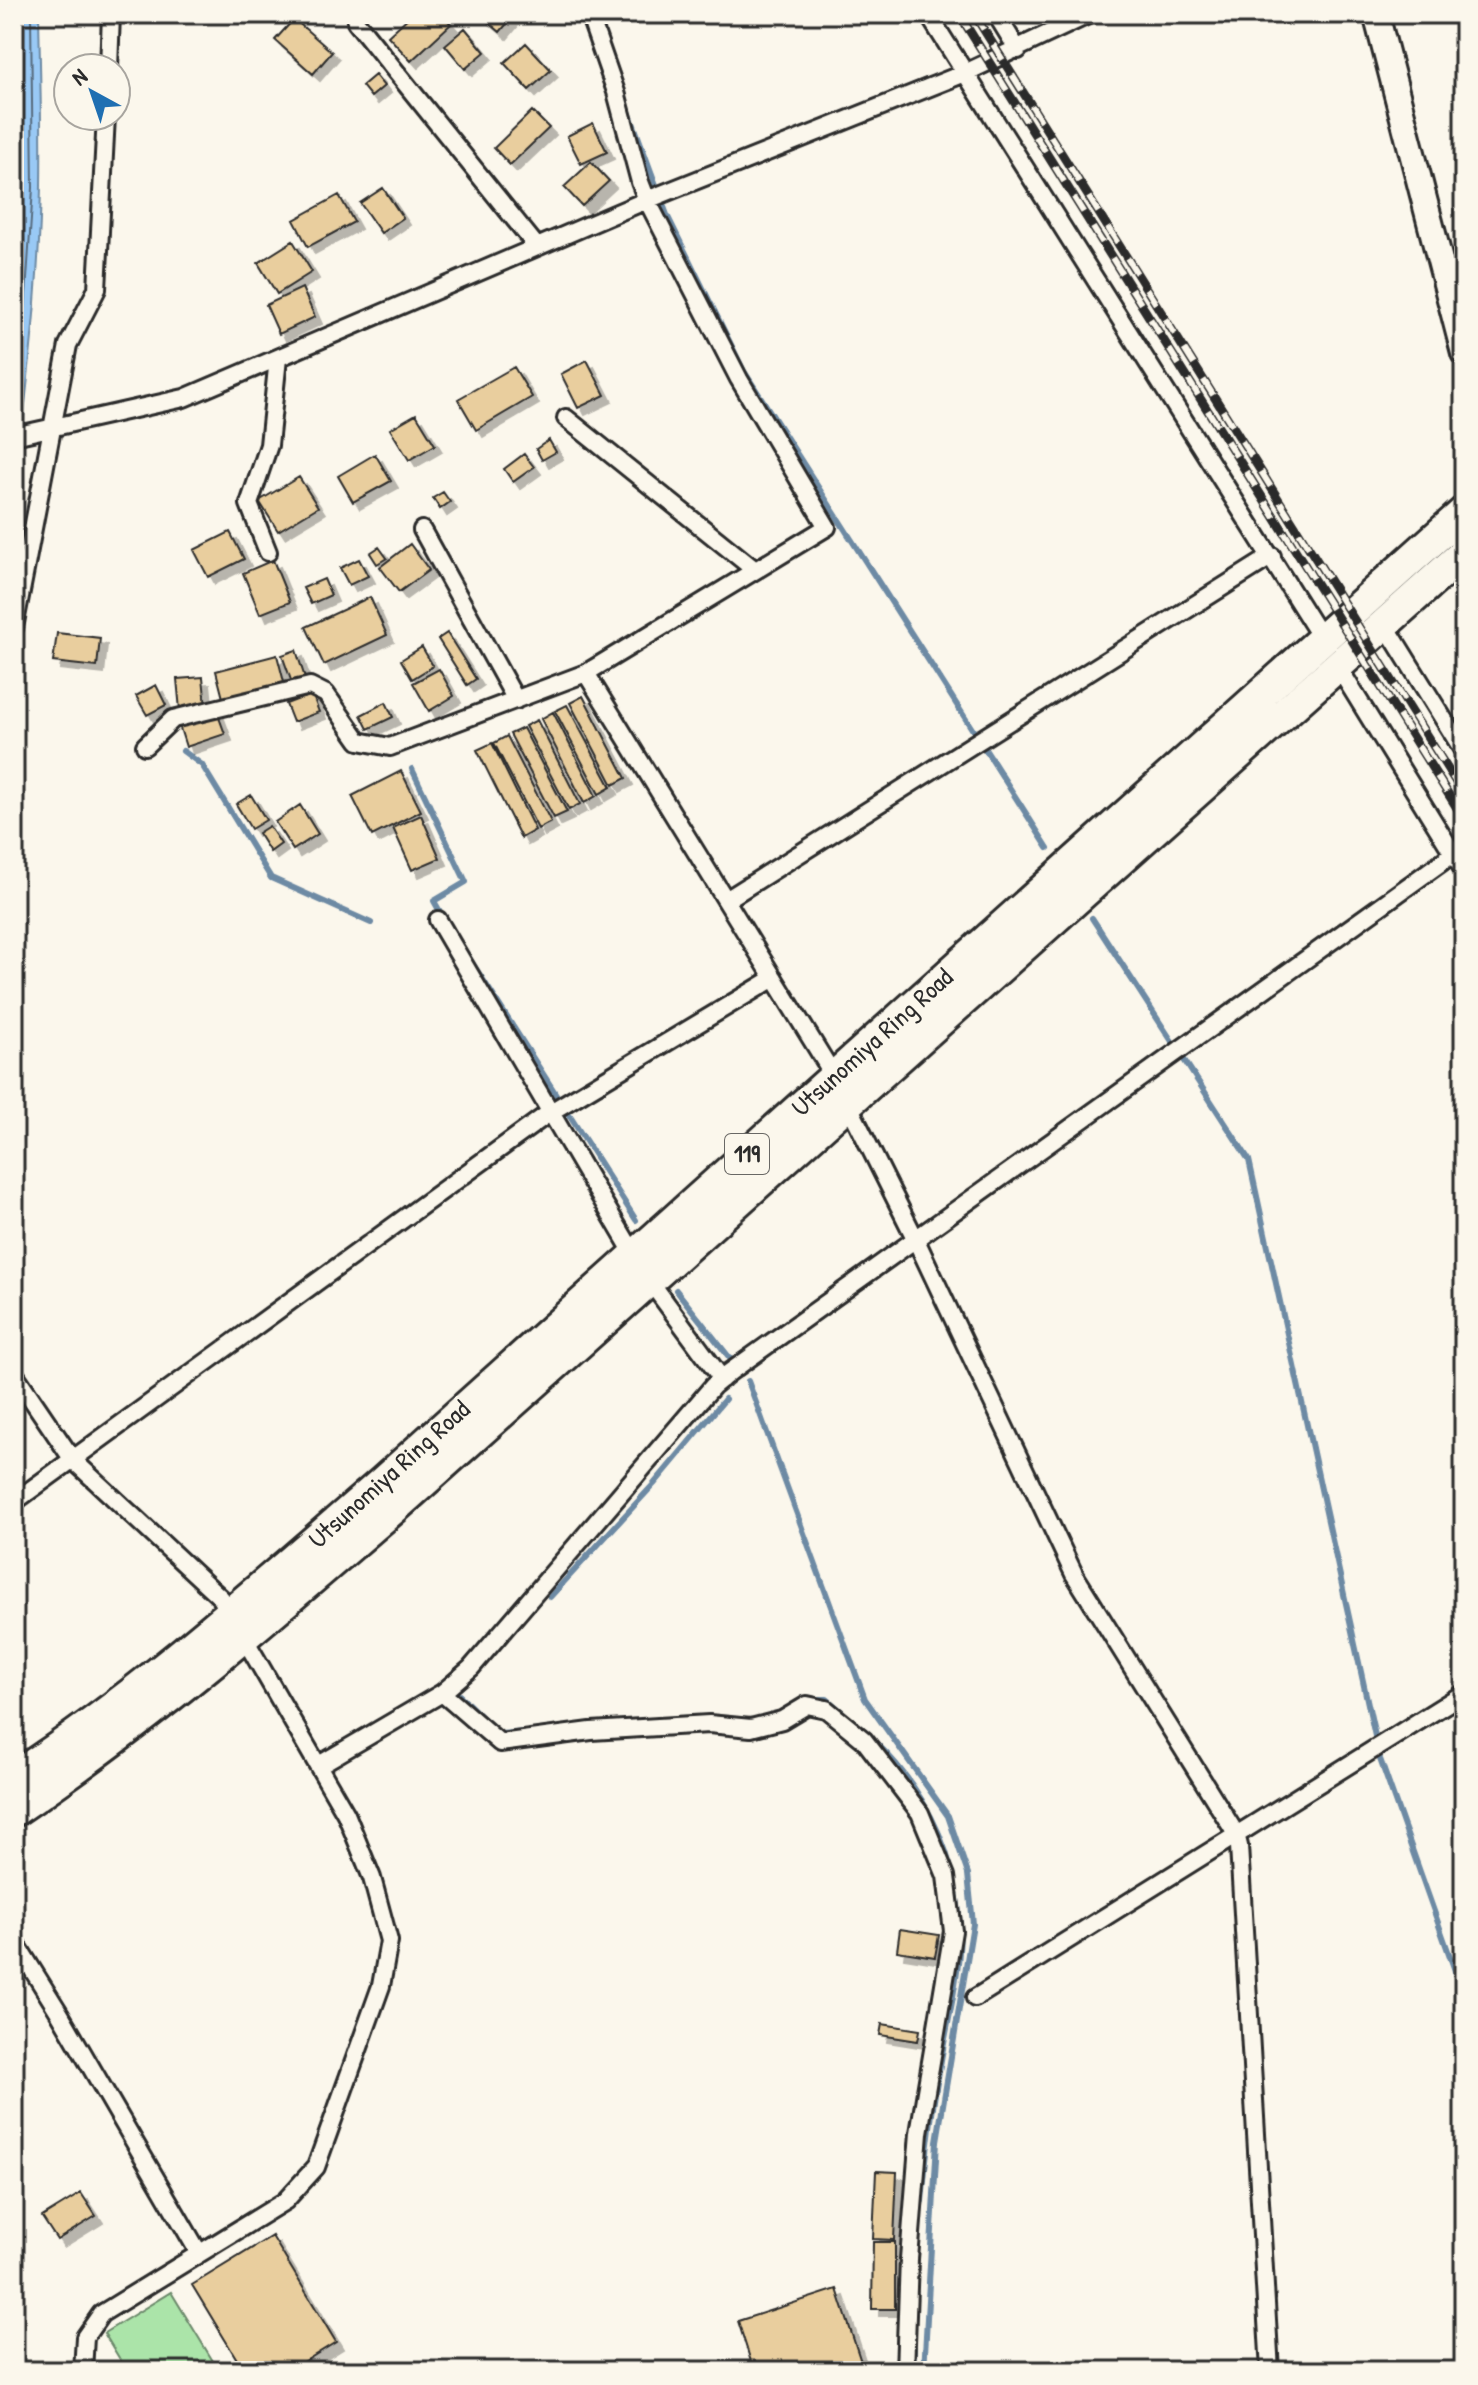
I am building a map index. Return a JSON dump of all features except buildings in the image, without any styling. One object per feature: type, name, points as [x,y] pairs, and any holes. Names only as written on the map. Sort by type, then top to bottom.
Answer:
[{"type":"highway","name":"Utsunomiya Ring Road","points":[[14,1777],[236,1626],[398,1505],[642,1268],[1330,652],[1464,512]]},
{"type":"highway","name":"Utsunomiya Ring Road","points":[[1330,652],[1384,623],[1464,553]]},
{"type":"highway","name":"Utsunomiya Ring Road","points":[[14,1811],[92,1756],[236,1626]]},
{"type":"highway","name":"119","points":[[14,1761],[100,1717]]},
{"type":"street","points":[[110,52],[111,14]]},
{"type":"street","points":[[145,746],[173,719],[310,686],[326,694],[359,741],[390,747],[586,673],[827,527],[739,379],[647,200],[616,92],[589,14]]},
{"type":"street","points":[[928,14],[1272,556],[1464,871]]},
{"type":"street","points":[[996,14],[1018,50]]},
{"type":"street","points":[[14,436],[184,398],[647,200],[965,73],[1090,14]]},
{"type":"street","points":[[1376,14],[1464,353]]},
{"type":"street","points":[[356,22],[537,247]]},
{"type":"street","points":[[14,628],[68,345],[97,289],[105,132]]},
{"type":"street","points":[[268,552],[249,504],[269,445],[278,358]]},
{"type":"street","points":[[566,418],[755,570]]},
{"type":"street","points":[[422,530],[516,700]]},
{"type":"street","points":[[726,900],[1272,556]]},
{"type":"street","points":[[1384,623],[1464,752]]},
{"type":"street","points":[[586,673],[841,1089],[1074,1574],[1236,1834],[1270,2371]]},
{"type":"street","points":[[319,1765],[442,1693],[471,1668],[722,1379],[1453,854]]},
{"type":"street","points":[[438,920],[642,1268],[722,1379]]},
{"type":"street","points":[[14,1502],[549,1113],[774,978]]},
{"type":"street","points":[[14,1373],[73,1460],[221,1598],[346,1814],[372,1878],[389,1941],[381,1986],[316,2167],[285,2201],[101,2314],[85,2337],[83,2371]]},
{"type":"street","points":[[442,1693],[500,1743],[591,1731],[694,1725],[751,1728],[782,1720],[807,1705],[826,1709],[864,1740],[920,1813],[946,1876],[953,1931],[919,2133],[909,2259],[905,2371]]},
{"type":"street","points":[[975,1998],[1464,1693]]},
{"type":"street","points":[[14,1940],[199,2253]]},
{"type":"green space","points":[[171,2292],[219,2371],[127,2371],[104,2333]]},
{"type":"water","points":[[14,14],[39,14],[41,143],[35,301],[14,491]]},
{"type":"waterway","points":[[628,109],[667,215],[744,371],[1048,848]]},
{"type":"waterway","points":[[183,751],[202,765],[271,878],[371,923]]},
{"type":"waterway","points":[[412,769],[466,882],[434,901],[443,917]]},
{"type":"waterway","points":[[1092,918],[1249,1160],[1380,1759],[1464,1996]]},
{"type":"waterway","points":[[466,953],[636,1220]]},
{"type":"waterway","points":[[676,1290],[733,1362]]},
{"type":"waterway","points":[[748,1381],[865,1699],[948,1816],[968,1874],[973,1924],[937,2141],[924,2371]]},
{"type":"waterway","points":[[550,1597],[654,1484],[725,1399]]},
{"type":"waterway","points":[[459,1695],[488,1723]]},
{"type":"waterway","points":[[809,1699],[827,1699],[841,1711]]},
{"type":"waterway","points":[[682,1718],[711,1717]]},
{"type":"waterway","points":[[496,1730],[501,1734],[524,1732]]},
{"type":"waterway","points":[[876,1743],[901,1770],[922,1801],[939,1834],[951,1869]]},
{"type":"waterway","points":[[922,2201],[932,2113],[959,1950],[960,1928],[954,1884]]},
{"type":"waterway","points":[[1464,2075],[1464,2094]]},
{"type":"waterway","points":[[913,2371],[914,2348]]},
{"type":"railway","points":[[959,14],[1464,819]]},
{"type":"railway","points":[[974,14],[1464,795]]}]
